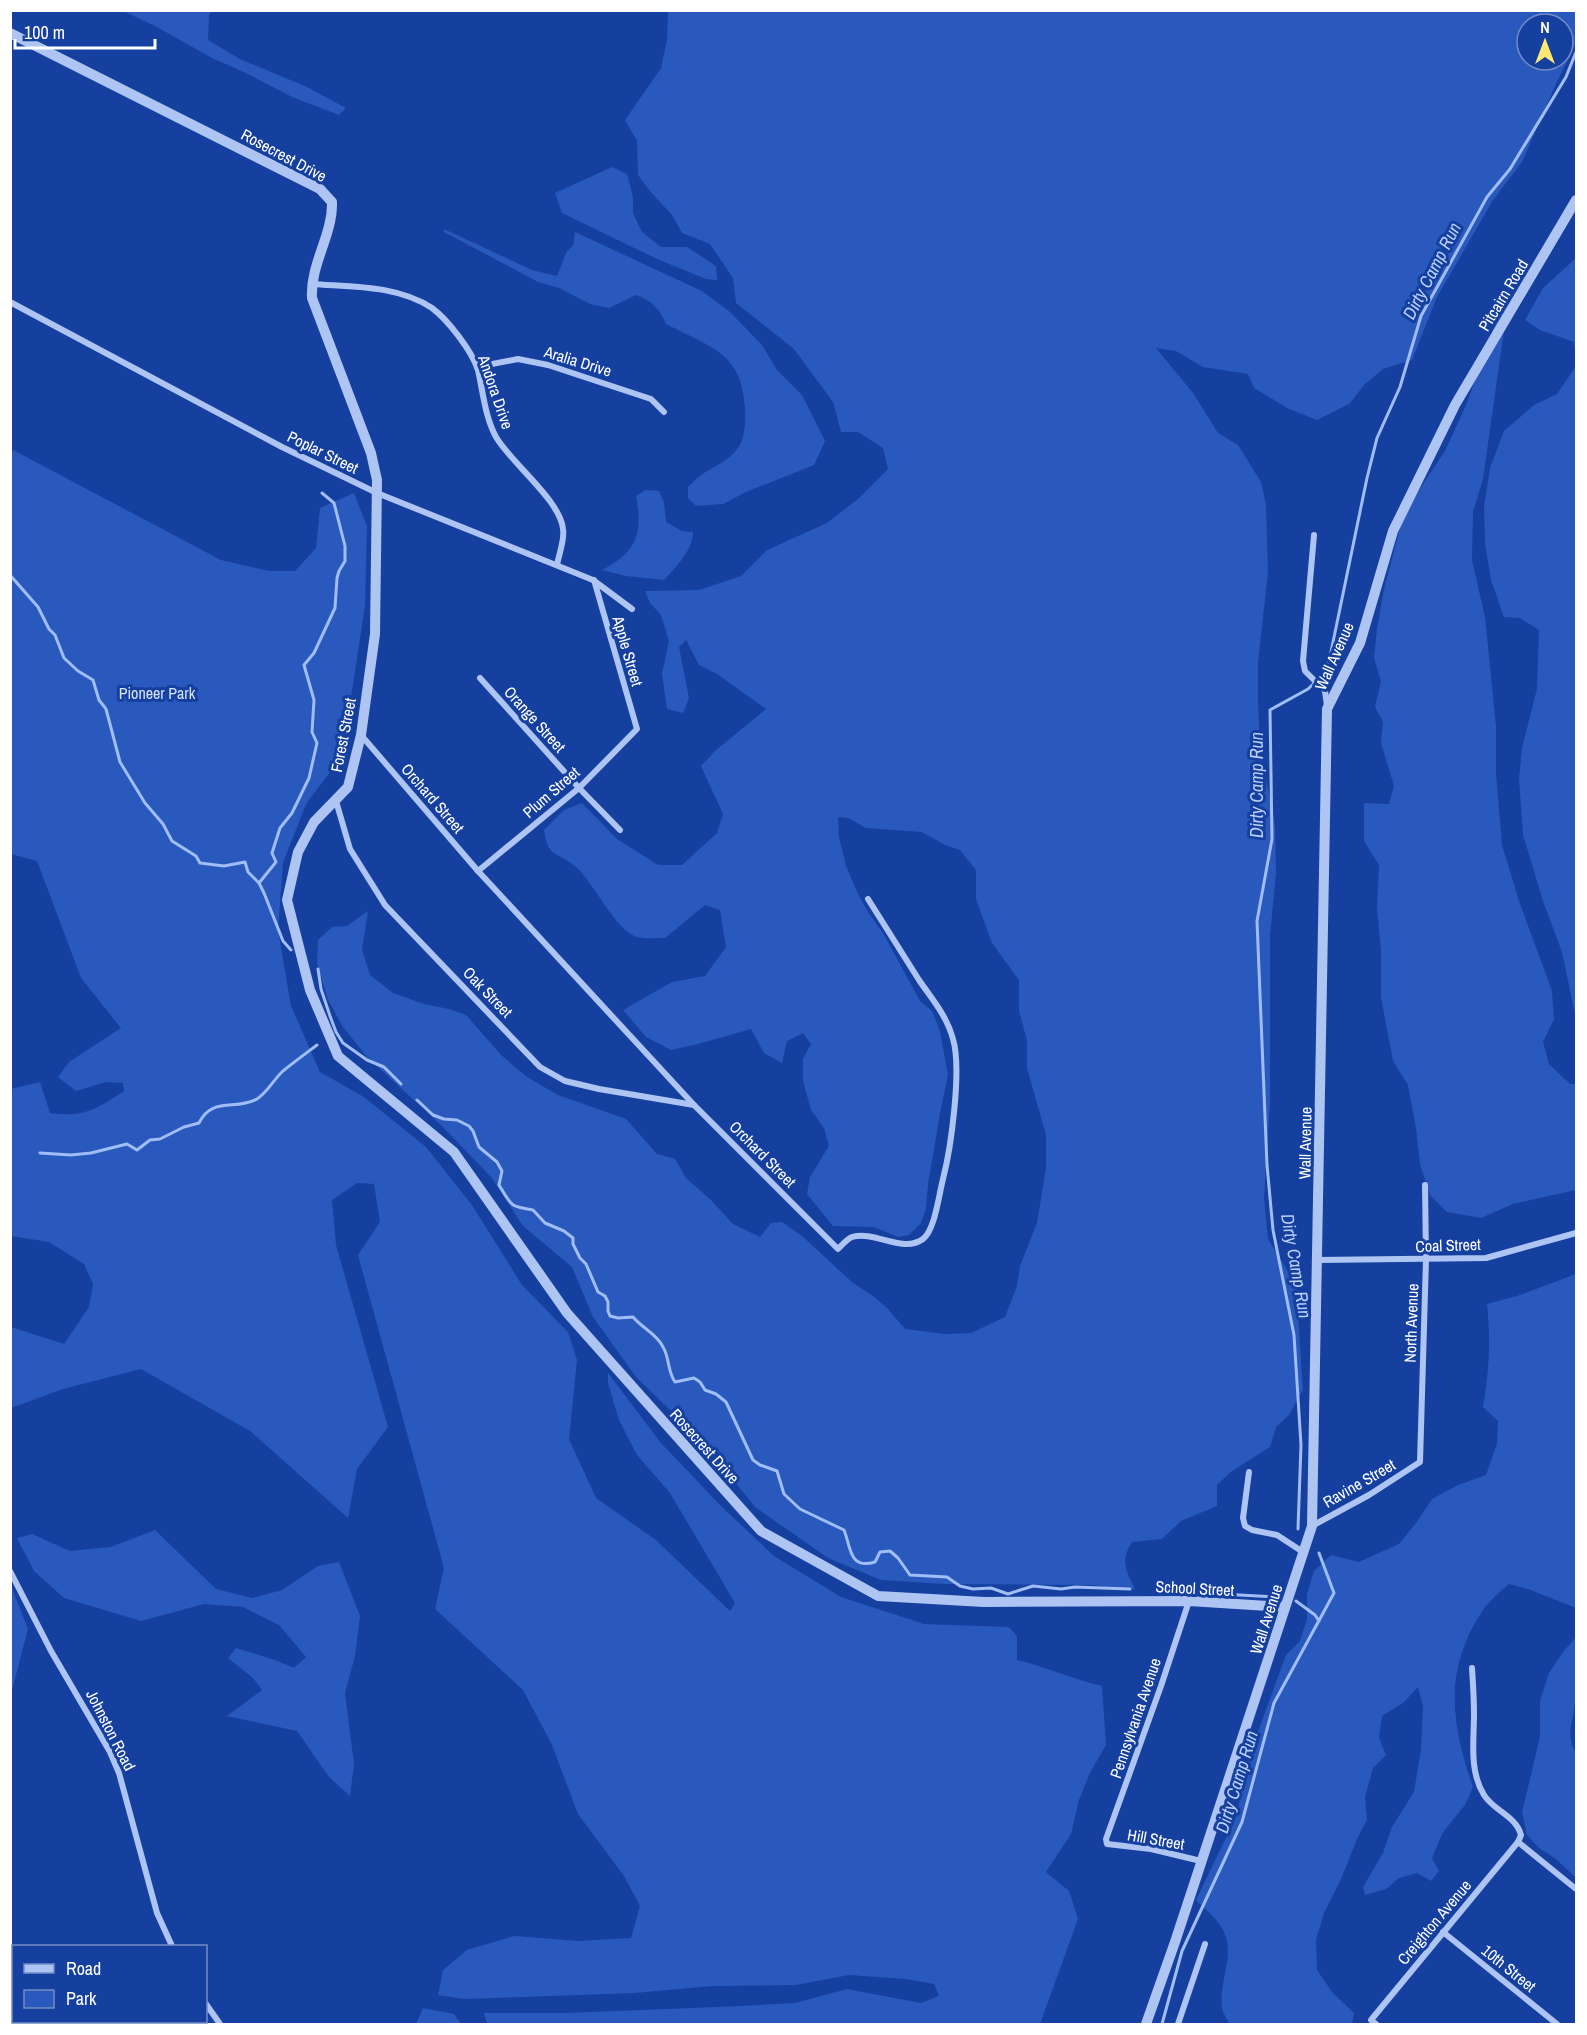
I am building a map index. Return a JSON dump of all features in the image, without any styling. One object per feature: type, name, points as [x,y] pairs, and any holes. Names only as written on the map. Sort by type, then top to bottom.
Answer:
[{"type":"street","name":"Rosecrest Drive","points":[[10,33],[320,189],[332,202],[333,214],[311,284]]},
{"type":"street","name":"Pitcairn Road","points":[[1455,405],[1576,200]]},
{"type":"street","name":"Andora Drive","points":[[311,284],[376,289],[407,295],[433,309],[456,333],[477,367],[486,409],[495,435],[510,456],[554,506],[561,521],[564,529],[557,565]]},
{"type":"street","points":[[311,284],[312,298],[372,453],[377,493]]},
{"type":"street","name":"Poplar Street","points":[[10,302],[282,447],[377,493],[593,580],[632,609]]},
{"type":"street","name":"Aralia Drive","points":[[477,367],[518,359],[548,365],[651,399],[664,412]]},
{"type":"street","name":"Wall Avenue","points":[[1146,2025],[1312,1526],[1327,709],[1360,643],[1392,531],[1455,405]]},
{"type":"street","name":"Forest Street","points":[[377,493],[375,634],[361,735],[348,787],[314,822],[298,852],[287,900],[309,990],[338,1056],[400,1106]]},
{"type":"street","points":[[1314,535],[1303,661],[1305,671],[1325,691],[1327,709]]},
{"type":"street","name":"Apple Street","points":[[593,580],[637,729]]},
{"type":"street","name":"Orange Street","points":[[480,678],[620,830]]},
{"type":"street","name":"Plum Street","points":[[478,871],[579,788],[637,729]]},
{"type":"street","name":"Orchard Street","points":[[361,735],[478,871],[694,1105],[838,1249],[850,1238],[866,1235],[914,1244],[925,1237],[933,1221],[945,1170],[953,1113],[954,1041],[946,1018],[868,899]]},
{"type":"street","name":"Oak Street","points":[[336,801],[350,849],[385,904],[540,1067],[565,1081],[694,1105]]},
{"type":"street","name":"Rosecrest Drive","points":[[400,1106],[454,1152],[567,1313],[761,1531],[878,1596],[984,1602],[1103,1600]]},
{"type":"street","name":"North Avenue","points":[[1420,1462],[1426,1259],[1425,1185]]},
{"type":"street","name":"Coal Street","points":[[1317,1260],[1486,1258],[1576,1233]]},
{"type":"street","name":"Ravine Street","points":[[1312,1526],[1369,1495],[1420,1462]]},
{"type":"street","points":[[1249,1472],[1243,1518],[1245,1526],[1252,1530],[1277,1535],[1303,1552]]},
{"type":"street","name":"Johnston Road","points":[[10,1571],[51,1651],[111,1752],[119,1773],[157,1913],[171,1945]]},
{"type":"street","name":"School Street","points":[[1103,1600],[1189,1601],[1285,1607]]},
{"type":"street","name":"Pennsylvania Avenue","points":[[1107,1844],[1106,1839],[1189,1601]]},
{"type":"street","points":[[1472,1668],[1473,1756],[1478,1780],[1485,1796],[1519,1828],[1521,1835],[1518,1842],[1576,1889]]},
{"type":"street","name":"Creighton Avenue","points":[[1373,2022],[1443,1932],[1518,1842]]},
{"type":"street","name":"Hill Street","points":[[1107,1844],[1151,1849],[1201,1861]]},
{"type":"street","name":"10th Street","points":[[1443,1932],[1557,2025]]},
{"type":"street","points":[[1178,2025],[1205,1944]]},
{"type":"street","points":[[207,2006],[220,2025]]},
{"type":"green space","points":[[123,11],[211,11],[208,40],[240,59],[307,87],[346,108],[339,115],[292,97]]},
{"type":"green space","points":[[668,11],[1576,11],[1575,45],[1575,12],[1515,12],[1515,72],[1562,72],[1522,162],[1493,200],[1437,297],[1412,360],[1383,369],[1365,384],[1349,404],[1317,420],[1289,409],[1254,388],[1248,374],[1203,367],[1176,351],[1156,348],[1193,393],[1218,433],[1238,445],[1261,482],[1266,505],[1268,572],[1258,663],[1258,701],[1260,746],[1275,826],[1276,873],[1270,936],[1270,1103],[1264,1198],[1268,1239],[1296,1285],[1303,1390],[1289,1415],[1276,1427],[1270,1447],[1232,1471],[1217,1485],[1217,1506],[1181,1521],[1162,1539],[1132,1542],[1125,1560],[1135,1589],[1092,1585],[945,1584],[881,1580],[828,1558],[755,1507],[701,1440],[636,1377],[593,1317],[572,1267],[523,1226],[491,1177],[442,1126],[367,1057],[343,1027],[328,1000],[317,963],[318,940],[332,927],[347,926],[368,911],[362,950],[370,975],[393,993],[466,1015],[501,1055],[527,1077],[558,1095],[626,1119],[657,1154],[675,1159],[686,1178],[733,1224],[760,1237],[771,1223],[782,1222],[802,1236],[853,1283],[888,1309],[905,1329],[945,1334],[971,1333],[1005,1317],[1017,1286],[1020,1266],[1037,1223],[1046,1168],[1046,1135],[1027,1068],[1027,1041],[1019,1010],[1019,980],[992,943],[976,899],[976,870],[960,850],[945,845],[922,832],[866,828],[848,818],[838,817],[839,837],[846,866],[858,894],[883,933],[920,1001],[932,1011],[940,1031],[948,1075],[928,1184],[926,1209],[921,1223],[909,1235],[898,1237],[874,1227],[833,1226],[807,1194],[810,1177],[829,1146],[824,1128],[811,1110],[803,1081],[803,1059],[811,1044],[803,1033],[787,1041],[782,1063],[764,1053],[751,1029],[671,1050],[646,1037],[623,1010],[672,982],[705,976],[726,947],[720,910],[705,905],[665,938],[637,937],[629,933],[613,916],[583,874],[551,850],[546,839],[544,830],[564,810],[582,803],[617,839],[658,865],[682,865],[717,833],[723,814],[701,766],[716,750],[766,709],[717,674],[699,665],[686,640],[679,647],[689,698],[683,713],[667,709],[662,674],[669,641],[661,615],[650,603],[645,591],[699,590],[741,576],[767,550],[827,523],[858,499],[888,469],[883,448],[858,432],[841,432],[833,402],[794,349],[736,303],[733,278],[710,244],[682,233],[672,215],[638,175],[637,141],[625,120],[661,68],[667,39]]},
{"type":"green space","points":[[612,167],[627,174],[633,197],[633,213],[642,232],[661,247],[687,247],[716,266],[717,280],[706,279],[657,259],[562,213],[555,193]]},
{"type":"green space","points":[[444,229],[532,270],[557,276],[566,253],[573,245],[575,232],[702,291],[730,312],[762,345],[777,370],[802,395],[825,441],[814,465],[746,492],[723,504],[696,506],[688,498],[688,487],[701,475],[734,453],[744,434],[743,389],[738,374],[730,363],[710,346],[666,324],[655,306],[642,297],[636,295],[609,308],[590,304],[559,288],[538,282],[444,232]]},
{"type":"green space","points":[[1576,258],[1576,358],[1574,342],[1540,330],[1525,320],[1543,288]]},
{"type":"green space","points":[[1508,302],[1483,479],[1473,512],[1472,560],[1485,617],[1496,727],[1496,773],[1502,845],[1519,901],[1552,991],[1554,1019],[1543,1042],[1549,1064],[1570,1084],[1576,1084],[1576,1190],[1513,1204],[1481,1218],[1447,1212],[1430,1195],[1420,1164],[1408,1085],[1393,1061],[1381,997],[1381,952],[1377,907],[1379,865],[1364,841],[1364,803],[1389,804],[1394,786],[1381,743],[1383,722],[1375,707],[1381,681],[1374,658],[1384,589],[1400,528],[1413,499],[1445,451],[1467,403],[1497,319]]},
{"type":"green space","points":[[1576,366],[1576,1019],[1562,952],[1543,901],[1523,835],[1519,779],[1522,748],[1537,689],[1539,630],[1520,618],[1504,617],[1491,580],[1485,544],[1484,507],[1490,468],[1504,431],[1534,405],[1557,394]]},
{"type":"green space","name":"Pioneer Park","points":[[11,449],[221,560],[269,571],[295,571],[316,548],[320,508],[354,493],[367,526],[365,606],[342,756],[306,804],[283,863],[278,930],[291,1006],[320,1072],[364,1097],[426,1147],[472,1205],[522,1285],[568,1332],[577,1360],[569,1439],[596,1498],[656,1540],[730,1611],[735,1603],[670,1493],[637,1455],[619,1420],[608,1383],[608,1373],[661,1443],[722,1507],[774,1556],[841,1597],[924,1624],[1009,1627],[1017,1636],[1017,1660],[1102,1686],[1106,1745],[1090,1773],[1079,1800],[1071,1834],[1046,1872],[1069,1891],[1078,1919],[1040,2024],[487,2024],[484,2013],[566,2013],[795,2003],[847,1989],[921,2003],[939,1996],[934,1984],[906,1979],[849,1975],[796,1985],[712,1986],[635,1993],[464,1999],[438,1995],[443,1970],[467,1950],[514,1936],[579,1941],[631,1938],[640,1906],[624,1876],[578,1814],[552,1745],[523,1690],[435,1609],[444,1568],[358,1255],[380,1222],[374,1184],[357,1183],[332,1200],[336,1245],[388,1427],[357,1469],[348,1518],[250,1431],[141,1369],[63,1389],[11,1408],[11,1327],[64,1344],[89,1307],[93,1284],[84,1264],[49,1242],[11,1236],[11,1089],[40,1082],[50,1113],[62,1114],[89,1111],[124,1091],[123,1083],[106,1082],[76,1091],[58,1077],[69,1062],[121,1028],[81,978],[37,861],[11,854]]},
{"type":"green space","points":[[646,490],[659,491],[664,502],[666,522],[682,531],[693,532],[687,552],[664,580],[626,576],[602,570],[623,556],[635,540],[639,521],[636,496]]},
{"type":"green space","points":[[1576,1274],[1576,1608],[1509,1584],[1483,1610],[1470,1632],[1456,1675],[1456,1719],[1465,1763],[1473,1787],[1465,1805],[1443,1832],[1432,1858],[1439,1871],[1431,1881],[1417,1873],[1399,1878],[1386,1889],[1365,1895],[1363,1887],[1383,1853],[1392,1827],[1414,1792],[1421,1749],[1423,1706],[1418,1687],[1403,1703],[1382,1716],[1379,1738],[1386,1755],[1373,1768],[1365,1797],[1367,1820],[1324,1913],[1316,1940],[1317,1970],[1332,1992],[1354,2013],[1352,2024],[1230,2024],[1223,2012],[1222,2002],[1228,1952],[1227,1942],[1218,1923],[1196,1900],[1238,1813],[1248,1759],[1286,1655],[1300,1641],[1307,1619],[1307,1594],[1314,1571],[1331,1555],[1359,1562],[1399,1544],[1432,1499],[1458,1485],[1486,1475],[1497,1444],[1498,1421],[1483,1407],[1489,1356],[1487,1304],[1517,1296]]},
{"type":"green space","points":[[155,1530],[216,1589],[252,1598],[282,1590],[318,1566],[339,1562],[360,1616],[355,1656],[345,1693],[354,1764],[350,1796],[329,1777],[297,1731],[227,1716],[262,1690],[253,1678],[228,1658],[236,1648],[294,1668],[306,1657],[279,1625],[243,1607],[204,1604],[141,1621],[64,1598],[34,1571],[17,1538],[32,1534],[70,1551],[111,1547]]},
{"type":"green space","points":[[11,1586],[28,1629],[11,1694]]},
{"type":"green space","points":[[1576,1637],[1577,1690],[1570,1732],[1576,1752],[1576,1878],[1556,1859],[1539,1848],[1527,1835],[1522,1812],[1540,1737],[1540,1701],[1549,1673]]},
{"type":"green space","points":[[423,2008],[454,2014],[461,2024],[416,2024]]},
{"type":"waterway","name":"Dirty Camp Run","points":[[1298,1529],[1301,1445],[1294,1335],[1273,1230],[1267,1165],[1257,921],[1272,839],[1270,710],[1308,689],[1327,671],[1377,438],[1400,387],[1421,316],[1487,197],[1510,169],[1566,77],[1576,52]]},
{"type":"waterway","points":[[259,883],[276,862],[272,853],[280,828],[292,813],[309,778],[317,743],[312,732],[314,700],[304,665],[314,653],[335,608],[337,578],[345,561],[345,546],[334,503],[322,493]]},
{"type":"waterway","points":[[10,575],[38,607],[49,629],[55,635],[64,658],[78,671],[93,680],[99,700],[106,709],[120,762],[145,803],[163,824],[172,841],[196,856],[200,863],[224,866],[245,862],[248,872],[259,883],[264,893],[283,941],[291,950]]},
{"type":"waterway","points":[[318,969],[321,989],[330,1016],[343,1043],[367,1060],[384,1067],[401,1084]]},
{"type":"waterway","points":[[40,1153],[71,1155],[91,1153],[127,1144],[137,1150],[150,1140],[160,1139],[184,1127],[199,1123],[204,1115],[218,1107],[257,1099],[283,1071],[317,1045]]},
{"type":"waterway","points":[[417,1100],[433,1115],[457,1120],[469,1126],[479,1147],[497,1162],[502,1171],[499,1185],[509,1201],[515,1206],[533,1210],[545,1223],[564,1231],[573,1238],[573,1244],[586,1264],[598,1292],[605,1296],[608,1302],[610,1316],[633,1317],[657,1338],[665,1351],[675,1382],[694,1378],[705,1390],[716,1394],[726,1402],[753,1460],[777,1471],[784,1494],[800,1509],[844,1530],[852,1555],[860,1563],[875,1562],[880,1552],[890,1551],[910,1575],[947,1577],[960,1586],[973,1589],[991,1588],[1008,1594],[1033,1586],[1061,1589],[1075,1587],[1130,1589]]},
{"type":"waterway","name":"Dirty Camp Run","points":[[1162,2024],[1182,1951],[1242,1822],[1274,1703],[1334,1593],[1319,1553]]},
{"type":"waterway","points":[[1166,1591],[1276,1597]]},
{"type":"waterway","points":[[1296,1601],[1315,1615],[1319,1621]]}]
